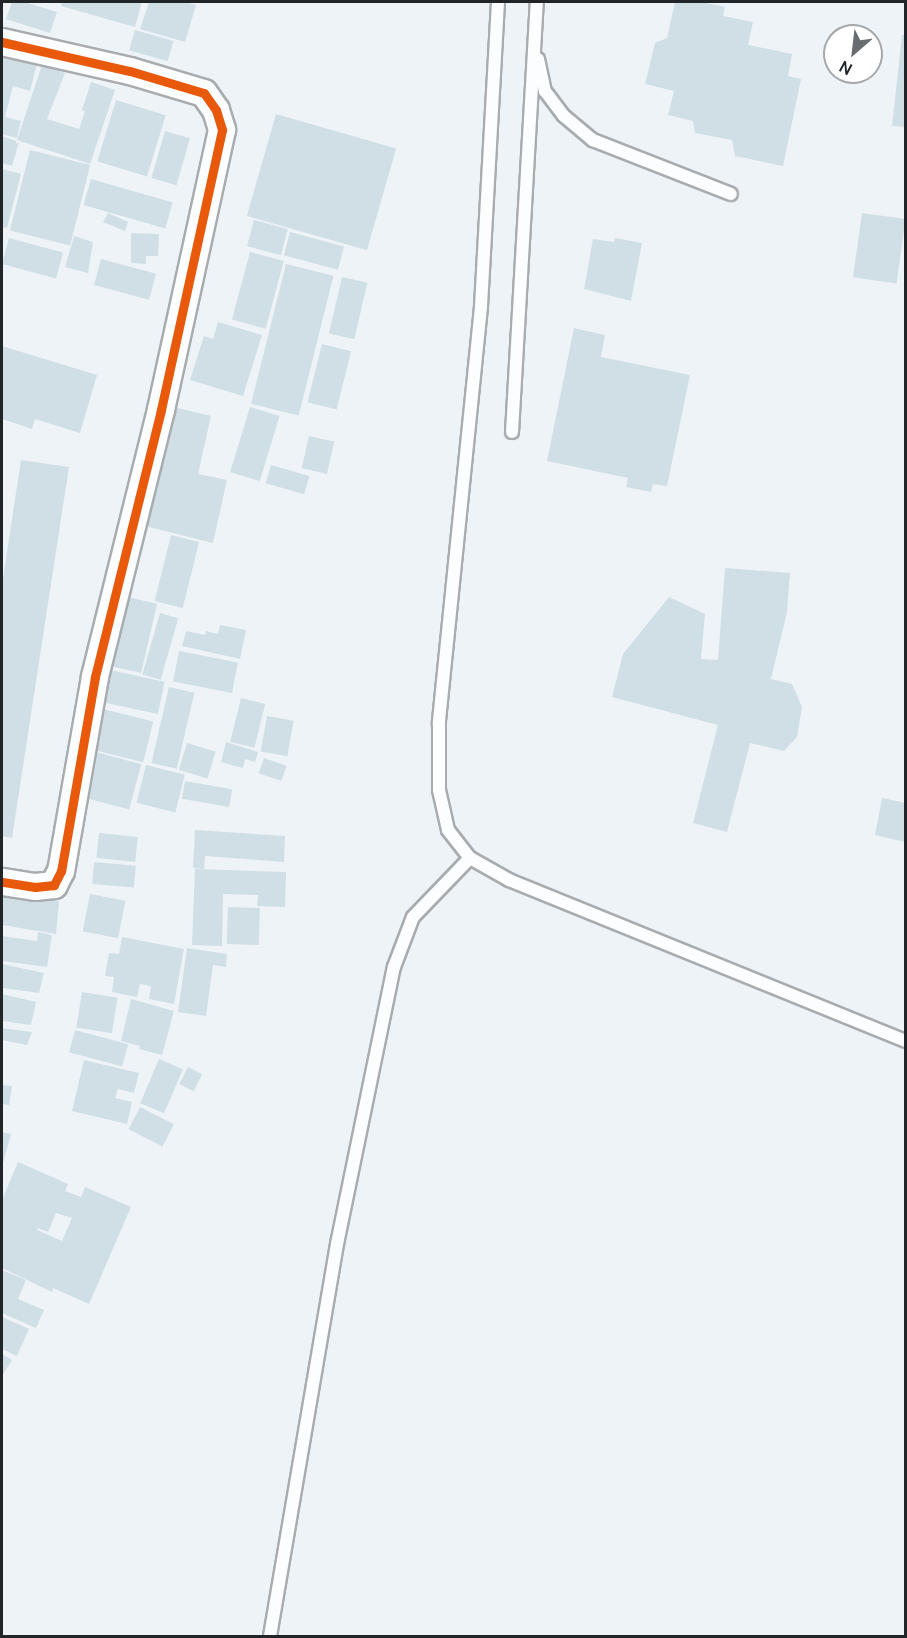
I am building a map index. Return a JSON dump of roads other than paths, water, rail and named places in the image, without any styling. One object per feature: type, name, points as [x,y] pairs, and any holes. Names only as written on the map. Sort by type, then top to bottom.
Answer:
[{"type":"street","points":[[2,42],[130,71],[204,93],[216,110],[222,130],[161,410],[95,677],[61,871],[54,885],[35,887],[2,882]]},
{"type":"lane","points":[[498,2],[481,307],[439,724],[439,790],[448,830],[470,858],[509,880],[906,1041]]},
{"type":"lane","points":[[512,432],[537,2]]},
{"type":"lane","points":[[534,43],[545,91],[564,116],[593,140],[731,194]]},
{"type":"lane","points":[[270,1636],[337,1244],[394,967],[413,917],[470,858]]}]
